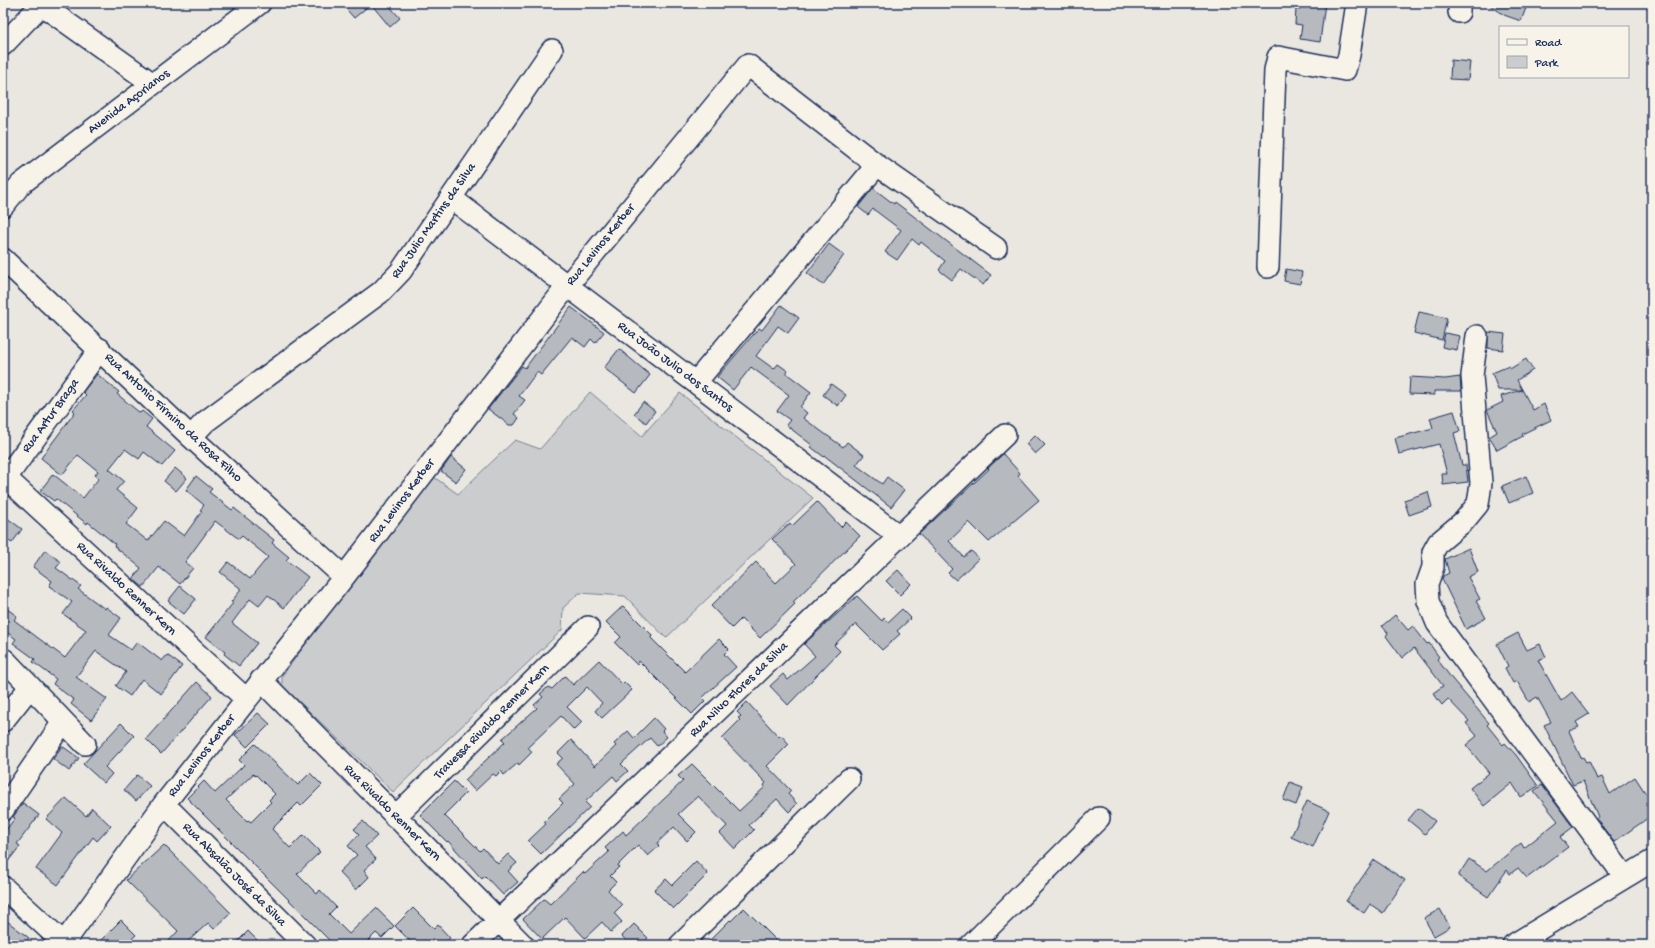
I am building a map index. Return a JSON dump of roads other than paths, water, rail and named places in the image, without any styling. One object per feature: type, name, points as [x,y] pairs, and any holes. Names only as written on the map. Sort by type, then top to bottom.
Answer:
[{"type":"street","name":"Avenida Açorianos","points":[[3,206],[21,184],[260,3]]},
{"type":"street","points":[[1268,266],[1275,70],[1278,57],[1345,70],[1350,55],[1356,3]]},
{"type":"street","points":[[3,45],[40,4],[153,84]]},
{"type":"street","name":"Rua Julio Martins da Silva","points":[[191,437],[205,422],[381,292],[402,271],[552,50]]},
{"type":"street","name":"Rua Levinos Kerber","points":[[57,941],[246,699],[344,577],[568,285],[748,66],[877,165]]},
{"type":"street","points":[[696,382],[877,165],[996,248]]},
{"type":"street","name":"Rua João Julio dos Santos","points":[[451,198],[899,536]]},
{"type":"street","name":"Rua Antonio Firmino da Rosa Filho","points":[[3,259],[191,437],[344,577]]},
{"type":"street","points":[[1477,336],[1472,376],[1481,483],[1478,504],[1464,521],[1438,543],[1433,552],[1433,567],[1427,584],[1428,602],[1437,623],[1625,877]]},
{"type":"street","name":"Rua Artur Braga","points":[[4,480],[100,350]]},
{"type":"street","name":"Rua Nilvo Flores da Silva","points":[[473,945],[1005,435]]},
{"type":"street","name":"Rua Rivaldo Renner Kern","points":[[4,480],[246,699]]},
{"type":"street","name":"Travessa Rivaldo Renner Kern","points":[[395,817],[588,627]]},
{"type":"street","points":[[5,660],[84,744]]},
{"type":"street","name":"Rua Rivaldo Renner Kern","points":[[261,680],[523,945]]},
{"type":"street","points":[[3,721],[30,687]]},
{"type":"street","points":[[3,810],[63,722]]},
{"type":"street","points":[[680,945],[850,779]]},
{"type":"street","name":"Rua Absalão José da Silva","points":[[164,804],[305,945]]},
{"type":"street","points":[[971,945],[1099,818]]},
{"type":"street","points":[[1513,945],[1652,861]]},
{"type":"street","points":[[3,887],[57,941]]}]
